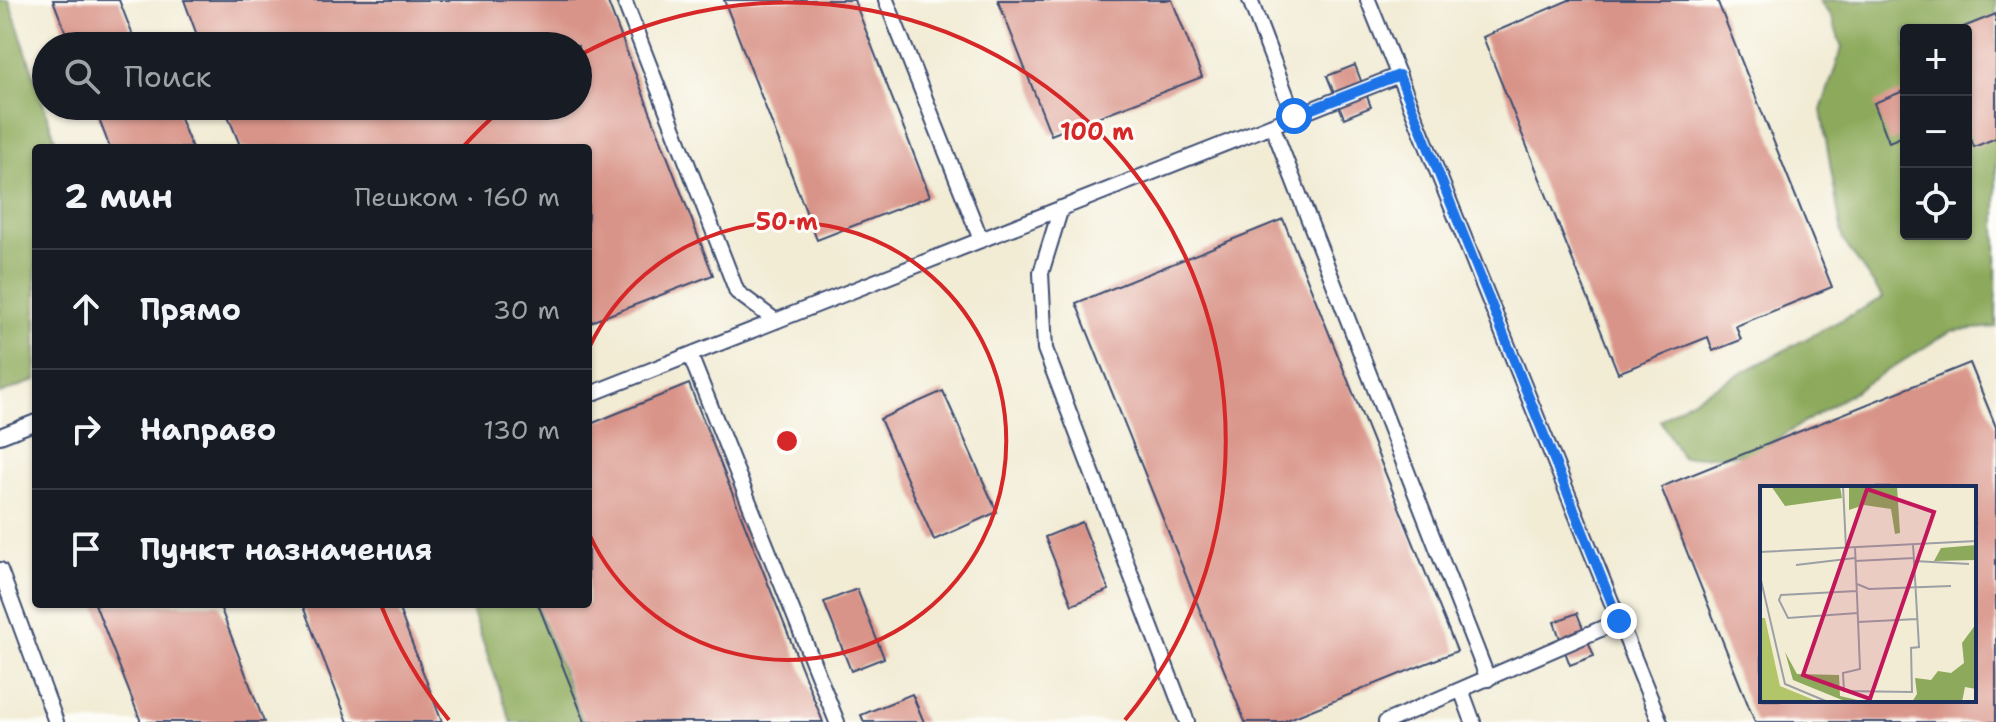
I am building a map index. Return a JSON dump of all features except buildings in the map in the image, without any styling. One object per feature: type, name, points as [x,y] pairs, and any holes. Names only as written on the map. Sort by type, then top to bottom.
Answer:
[{"type":"lane","points":[[624,0],[737,292],[776,321]]},
{"type":"lane","points":[[886,0],[981,240]]},
{"type":"lane","points":[[1250,0],[1294,116]]},
{"type":"lane","points":[[1368,0],[1660,722]]},
{"type":"lane","points":[[592,393],[1399,75]]},
{"type":"lane","points":[[1272,125],[1488,679]]},
{"type":"lane","points":[[1061,208],[1041,273],[1045,349],[1187,722]]},
{"type":"lane","points":[[690,355],[837,722]]},
{"type":"lane","points":[[0,436],[32,424]]},
{"type":"lane","points":[[0,570],[56,722]]},
{"type":"lane","points":[[1386,722],[1462,692],[1619,621]]},
{"type":"lane","points":[[1462,692],[1473,722]]},
{"type":"green space","points":[[0,0],[9,0],[32,69],[32,120],[49,120],[57,144],[32,144],[32,382],[0,394]]},
{"type":"green space","points":[[1819,0],[1996,0],[1996,327],[1951,331],[1755,453],[1682,458],[1660,420],[1687,402],[1883,298],[1843,240],[1821,110],[1842,48],[1832,18]]},
{"type":"green space","points":[[471,608],[538,608],[583,722],[511,722]]},
{"type":"route","points":[[1294,116],[1399,75],[1619,621]]}]
